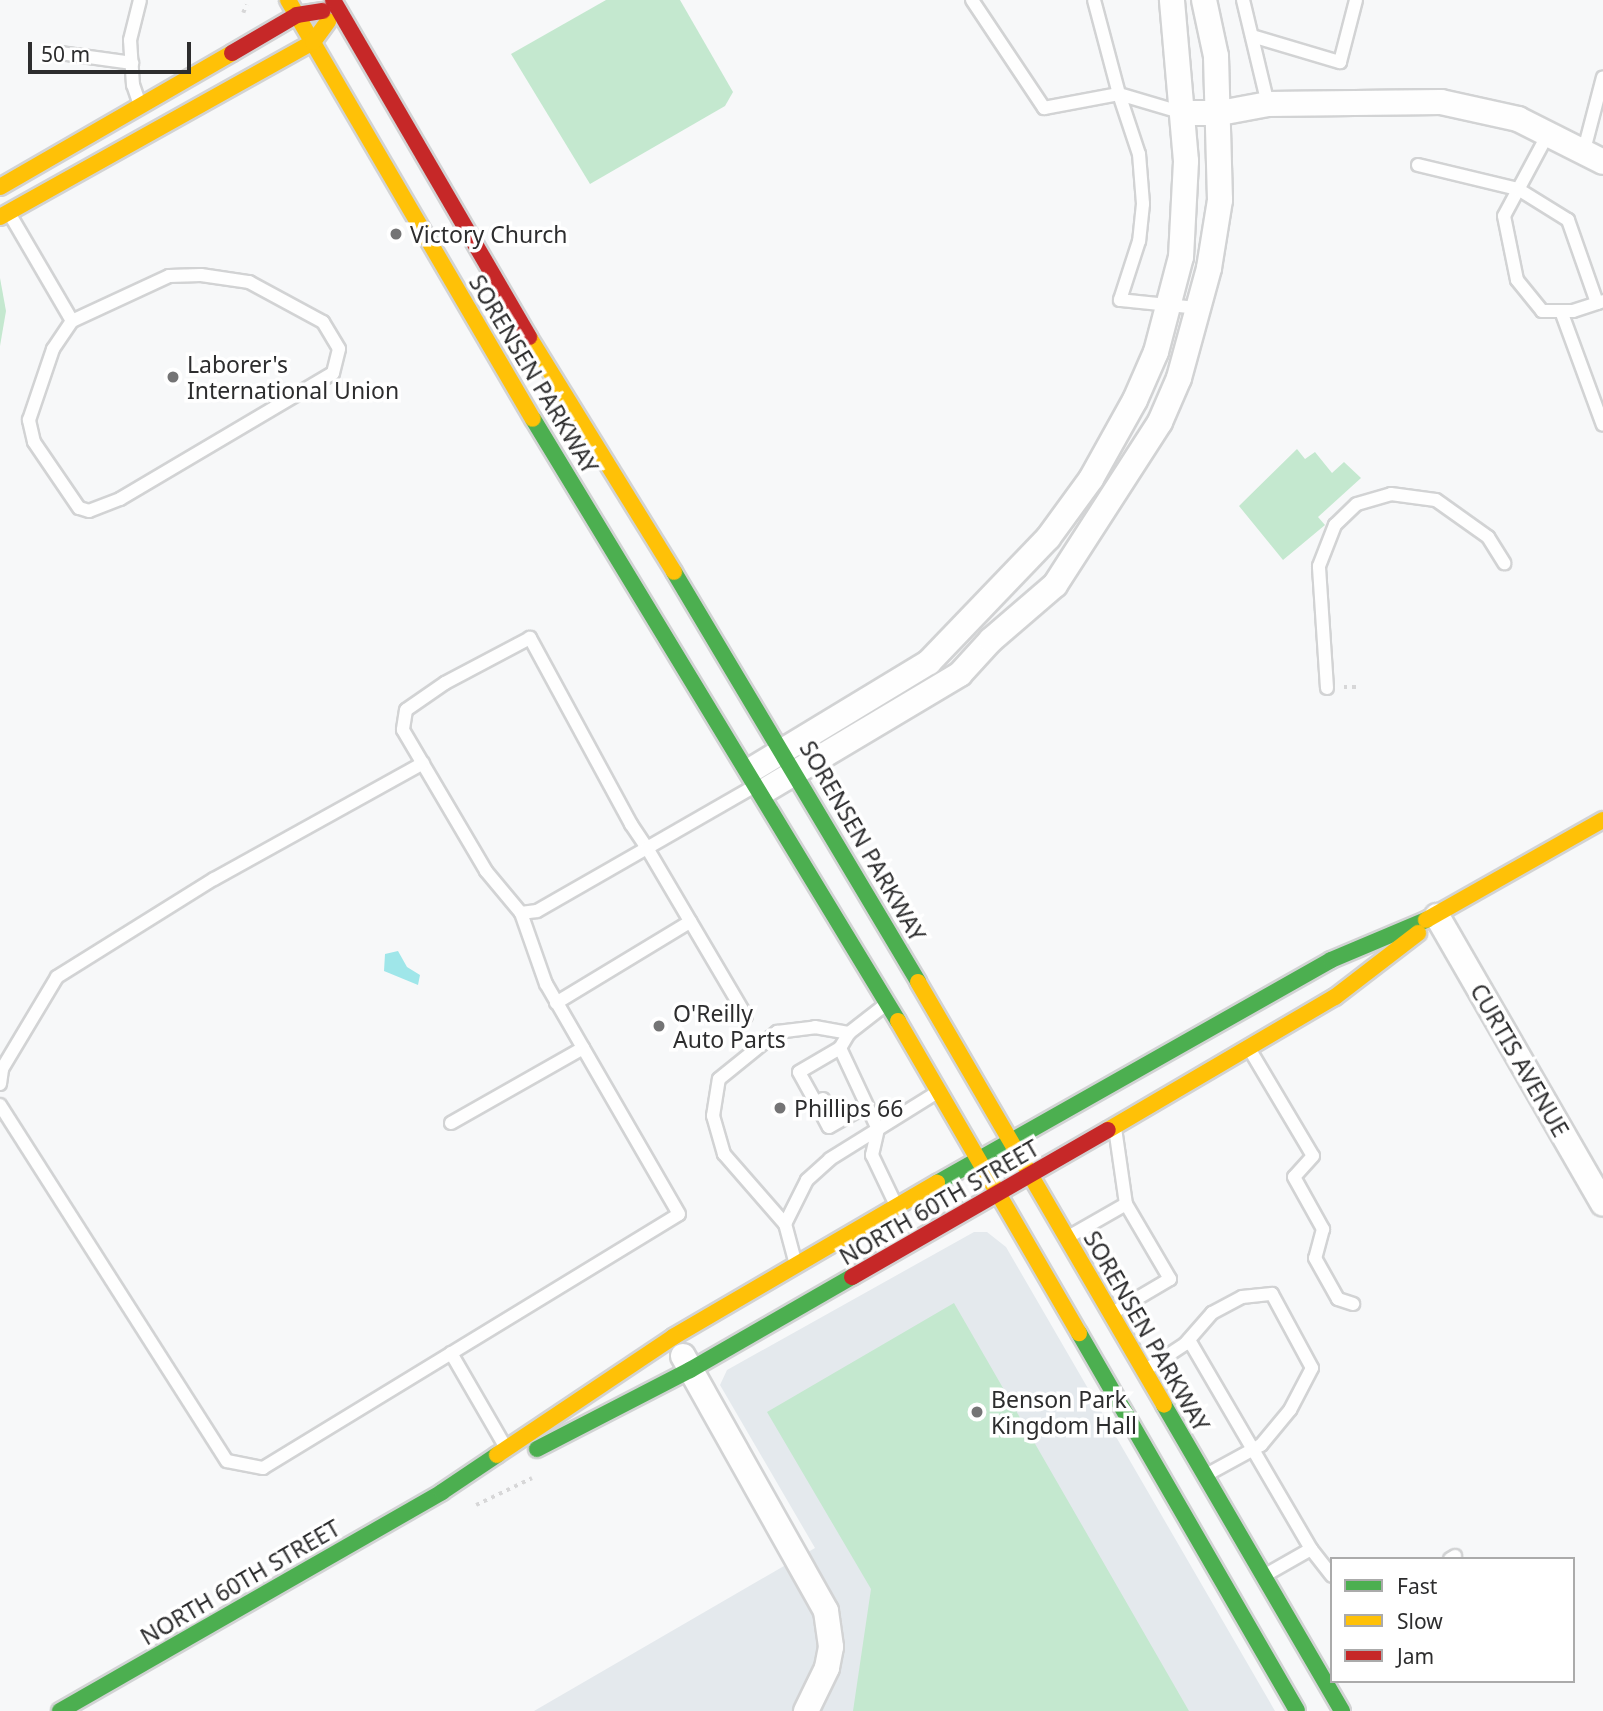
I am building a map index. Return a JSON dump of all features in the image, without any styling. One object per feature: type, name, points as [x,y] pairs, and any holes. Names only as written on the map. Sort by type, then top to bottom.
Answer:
[{"type":"main road","name":"SORENSEN PARKWAY","points":[[288,0],[476,326],[758,782],[998,1194],[1247,1585],[1342,1711]]},
{"type":"main road","name":"SORENSEN PARKWAY","points":[[341,3],[476,251],[784,751],[1205,1475],[1297,1711]]},
{"type":"main road","points":[[0,187],[297,15],[341,3]]},
{"type":"main road","points":[[4,215],[313,42],[341,3]]},
{"type":"main road","name":"NORTH 60TH STREET","points":[[60,1711],[442,1492],[505,1446],[673,1337],[796,1265],[1331,960],[1437,916],[1603,820]]},
{"type":"main road","name":"NORTH 60TH STREET","points":[[442,1492],[514,1461],[690,1370],[1031,1176],[1250,1049],[1381,964],[1437,916]]},
{"type":"street","points":[[758,782],[784,751],[929,662],[1048,538],[1091,479],[1135,400],[1156,352],[1166,303],[1181,257],[1183,113],[1172,0]]},
{"type":"street","points":[[758,782],[797,773],[960,674],[990,640],[1055,585],[1160,422],[1179,378],[1198,308],[1220,200],[1220,113],[1216,57],[1204,0]]},
{"type":"street","points":[[1183,113],[1220,113],[1268,104],[1441,102],[1477,107],[1549,132],[1593,156]]},
{"type":"street","name":"CURTIS AVENUE","points":[[1437,916],[1603,1204]]},
{"type":"street","points":[[673,1337],[826,1611],[831,1647],[827,1668],[806,1711]]},
{"type":"lane","points":[[140,0],[130,40],[132,63],[140,104],[156,132]]},
{"type":"lane","points":[[972,0],[1044,108],[1119,94],[1183,113]]},
{"type":"lane","points":[[1094,0],[1119,94],[1139,154],[1143,204],[1139,242],[1120,300],[1198,308]]},
{"type":"lane","points":[[1243,0],[1268,104]]},
{"type":"lane","points":[[1252,36],[1340,62],[1356,0]]},
{"type":"lane","points":[[60,53],[132,63]]},
{"type":"lane","points":[[1593,156],[1603,76]]},
{"type":"lane","points":[[1418,165],[1518,189],[1568,220],[1600,302],[1561,311],[1542,311],[1517,280],[1504,216],[1518,189],[1549,132]]},
{"type":"lane","points":[[0,198],[4,215],[72,321]]},
{"type":"lane","points":[[169,275],[201,275],[249,282],[298,306],[323,322],[339,349],[333,373],[318,385],[120,499],[89,511],[68,498],[34,442],[29,420],[53,349],[72,321],[169,275]]},
{"type":"lane","points":[[1561,311],[1603,425]]},
{"type":"lane","points":[[1327,688],[1319,566],[1335,525],[1357,505],[1391,494],[1436,500],[1488,537],[1504,563]]},
{"type":"lane","points":[[0,1105],[227,1461],[262,1468],[679,1214],[556,1003],[521,913],[486,871],[403,730],[406,710],[445,683],[530,638],[647,848],[747,1016]]},
{"type":"lane","points":[[0,1084],[2,1069],[57,977],[214,879],[423,763]]},
{"type":"lane","points":[[521,913],[537,911],[758,782]]},
{"type":"lane","points":[[556,1003],[690,922]]},
{"type":"lane","points":[[866,1106],[829,1126],[819,1101],[799,1072],[840,1048],[849,1033],[888,1003]]},
{"type":"lane","points":[[796,1265],[785,1224],[724,1154],[712,1116],[719,1079],[777,1032],[815,1027],[849,1033]]},
{"type":"lane","points":[[452,1123],[583,1048]]},
{"type":"lane","points":[[840,1048],[848,1084],[866,1106],[878,1129],[872,1155],[897,1207]]},
{"type":"lane","points":[[1250,1049],[1313,1156],[1294,1177],[1323,1229],[1315,1258],[1338,1299],[1353,1304]]},
{"type":"lane","points":[[785,1224],[807,1180],[830,1158],[939,1091]]},
{"type":"lane","points":[[1111,1314],[1170,1279],[1126,1204],[1115,1127]]},
{"type":"lane","points":[[1067,1238],[1126,1204]]},
{"type":"lane","points":[[1144,1371],[1189,1340],[1212,1313],[1242,1297],[1272,1294],[1312,1368],[1290,1410],[1253,1449],[1205,1475]]},
{"type":"lane","points":[[1189,1340],[1311,1549],[1330,1573]]},
{"type":"lane","points":[[451,1353],[514,1461]]},
{"type":"lane","points":[[1247,1585],[1311,1549]]},
{"type":"shaded area","points":[[974,1232],[987,1232],[1006,1247],[1275,1711],[534,1711],[815,1548],[720,1385],[727,1370]]},
{"type":"green space","points":[[606,0],[680,0],[733,92],[725,106],[590,184],[511,54]]},
{"type":"green space","points":[[0,278],[6,311],[0,346]]},
{"type":"green space","points":[[1297,449],[1305,459],[1315,452],[1332,473],[1344,462],[1361,478],[1318,517],[1325,525],[1283,560],[1239,506]]},
{"type":"green space","points":[[954,1303],[1189,1711],[853,1711],[871,1589],[767,1412]]},
{"type":"water","points":[[398,951],[407,967],[420,975],[418,985],[384,971],[385,954]]},
{"type":"traffic: fast","points":[[533,419],[898,1021]]},
{"type":"traffic: fast","points":[[674,572],[918,982]]},
{"type":"traffic: fast","points":[[937,1183],[1331,960],[1426,920]]},
{"type":"traffic: fast","points":[[537,1449],[690,1370],[852,1277]]},
{"type":"traffic: fast","points":[[1079,1333],[1297,1711]]},
{"type":"traffic: fast","points":[[1164,1405],[1342,1711]]},
{"type":"traffic: fast","points":[[60,1711],[442,1492],[497,1455]]},
{"type":"traffic: slow","points":[[288,0],[533,419]]},
{"type":"traffic: slow","points":[[0,217],[313,42],[328,21]]},
{"type":"traffic: slow","points":[[0,187],[232,53]]},
{"type":"traffic: slow","points":[[529,337],[674,572]]},
{"type":"traffic: slow","points":[[1426,920],[1603,820]]},
{"type":"traffic: slow","points":[[1108,1130],[1335,997],[1418,933]]},
{"type":"traffic: slow","points":[[918,982],[1164,1405]]},
{"type":"traffic: slow","points":[[898,1021],[1079,1333]]},
{"type":"traffic: slow","points":[[497,1455],[673,1337],[937,1183]]},
{"type":"traffic: jam","points":[[333,0],[529,337]]},
{"type":"traffic: jam","points":[[232,53],[297,15],[323,11]]},
{"type":"traffic: jam","points":[[852,1277],[1108,1130]]},
{"type":"place","name":"Victory Church","points":[[396,234]]},
{"type":"place","name":"Laborer's International Union","points":[[173,377]]},
{"type":"place","name":"O'Reilly Auto Parts","points":[[659,1026]]},
{"type":"place","name":"Phillips 66","points":[[780,1108]]},
{"type":"place","name":"Benson Park Kingdom Hall","points":[[977,1412]]}]
